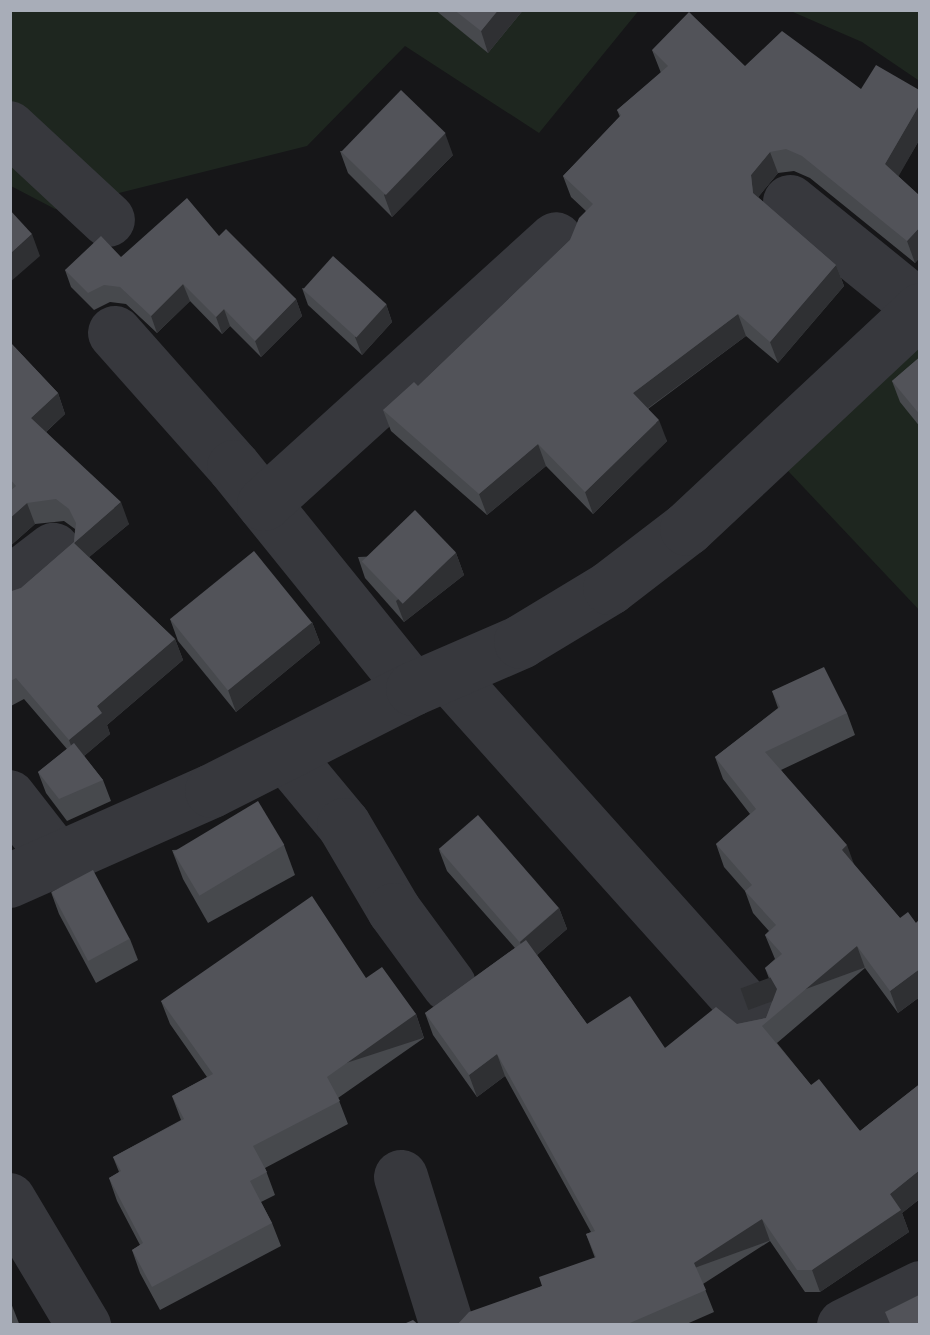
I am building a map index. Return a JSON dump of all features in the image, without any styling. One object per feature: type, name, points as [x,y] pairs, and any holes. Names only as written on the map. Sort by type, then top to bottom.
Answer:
[{"type":"street","points":[[9,128],[107,220]]},
{"type":"street","points":[[9,797],[33,870],[521,641],[610,588],[687,529],[921,309],[790,202]]},
{"type":"street","points":[[264,505],[556,239]]},
{"type":"street","points":[[115,333],[264,505],[754,1016]]},
{"type":"street","points":[[9,584],[53,550]]},
{"type":"street","points":[[285,754],[344,825],[394,910],[449,986]]},
{"type":"street","points":[[401,1177],[447,1326]]},
{"type":"street","points":[[9,1201],[84,1326]]},
{"type":"street","points":[[844,1326],[921,1288]]},
{"type":"shaded area","points":[[9,9],[640,9],[539,133],[405,46],[307,146],[55,209],[9,185]]},
{"type":"shaded area","points":[[786,9],[921,9],[921,82],[862,42]]},
{"type":"shaded area","points":[[921,268],[921,612],[774,456],[817,390]]},
{"type":"building","points":[[453,9],[499,9],[481,31]]},
{"type":"building","points":[[689,12],[745,66],[782,31],[861,89],[876,65],[921,91],[921,102],[885,164],[921,197],[921,226],[907,241],[802,156],[786,149],[770,152],[751,175],[753,193],[836,265],[770,342],[738,314],[633,393],[659,420],[585,492],[538,444],[479,494],[383,410],[414,382],[418,386],[570,240],[579,218],[593,204],[563,176],[621,115],[617,110],[668,66],[652,50]]},
{"type":"building","points":[[401,90],[446,133],[386,195],[341,152]]},
{"type":"building","points":[[187,198],[219,236],[226,229],[296,299],[255,341],[224,309],[216,317],[183,284],[151,316],[120,287],[104,285],[88,293],[65,270],[101,236],[121,257]]},
{"type":"building","points":[[9,209],[32,234],[9,255]]},
{"type":"building","points":[[333,256],[387,304],[356,338],[303,289]]},
{"type":"building","points":[[9,341],[58,393],[31,418],[121,502],[74,543],[175,639],[97,706],[102,713],[69,740],[16,678],[9,682],[9,592],[21,588],[74,542],[76,523],[56,499],[27,503],[9,519],[9,492],[16,486],[9,478]]},
{"type":"building","points":[[921,356],[921,416],[892,381]]},
{"type":"building","points":[[415,510],[456,552],[403,604],[362,561]]},
{"type":"building","points":[[254,551],[312,622],[228,690],[170,619]]},
{"type":"building","points":[[824,667],[847,713],[765,752],[847,845],[842,850],[900,918],[908,912],[916,923],[921,918],[921,968],[890,991],[857,946],[762,1026],[811,1085],[819,1079],[860,1131],[921,1083],[921,1169],[890,1194],[901,1210],[812,1270],[797,1270],[762,1219],[694,1263],[706,1290],[623,1326],[456,1326],[469,1312],[542,1286],[539,1277],[596,1257],[586,1234],[595,1231],[497,1054],[469,1075],[425,1013],[526,940],[587,1024],[630,996],[665,1048],[716,1007],[737,1024],[766,1018],[777,989],[765,968],[782,954],[765,935],[776,925],[745,891],[752,885],[716,844],[756,809],[715,757],[780,707],[772,691]]},
{"type":"building","points":[[74,743],[103,780],[59,799],[38,772]]},
{"type":"building","points":[[258,801],[284,845],[199,896],[173,852]]},
{"type":"building","points":[[478,815],[559,908],[519,942],[439,849]]},
{"type":"building","points":[[93,870],[130,939],[88,961],[52,892]]},
{"type":"building","points":[[312,896],[366,978],[382,967],[416,1014],[327,1077],[340,1101],[253,1146],[267,1172],[250,1181],[272,1223],[152,1287],[132,1250],[143,1243],[109,1178],[121,1171],[113,1157],[184,1119],[172,1096],[213,1074],[161,1001]]},
{"type":"building","points":[[921,1294],[921,1326],[891,1326],[885,1312]]}]
